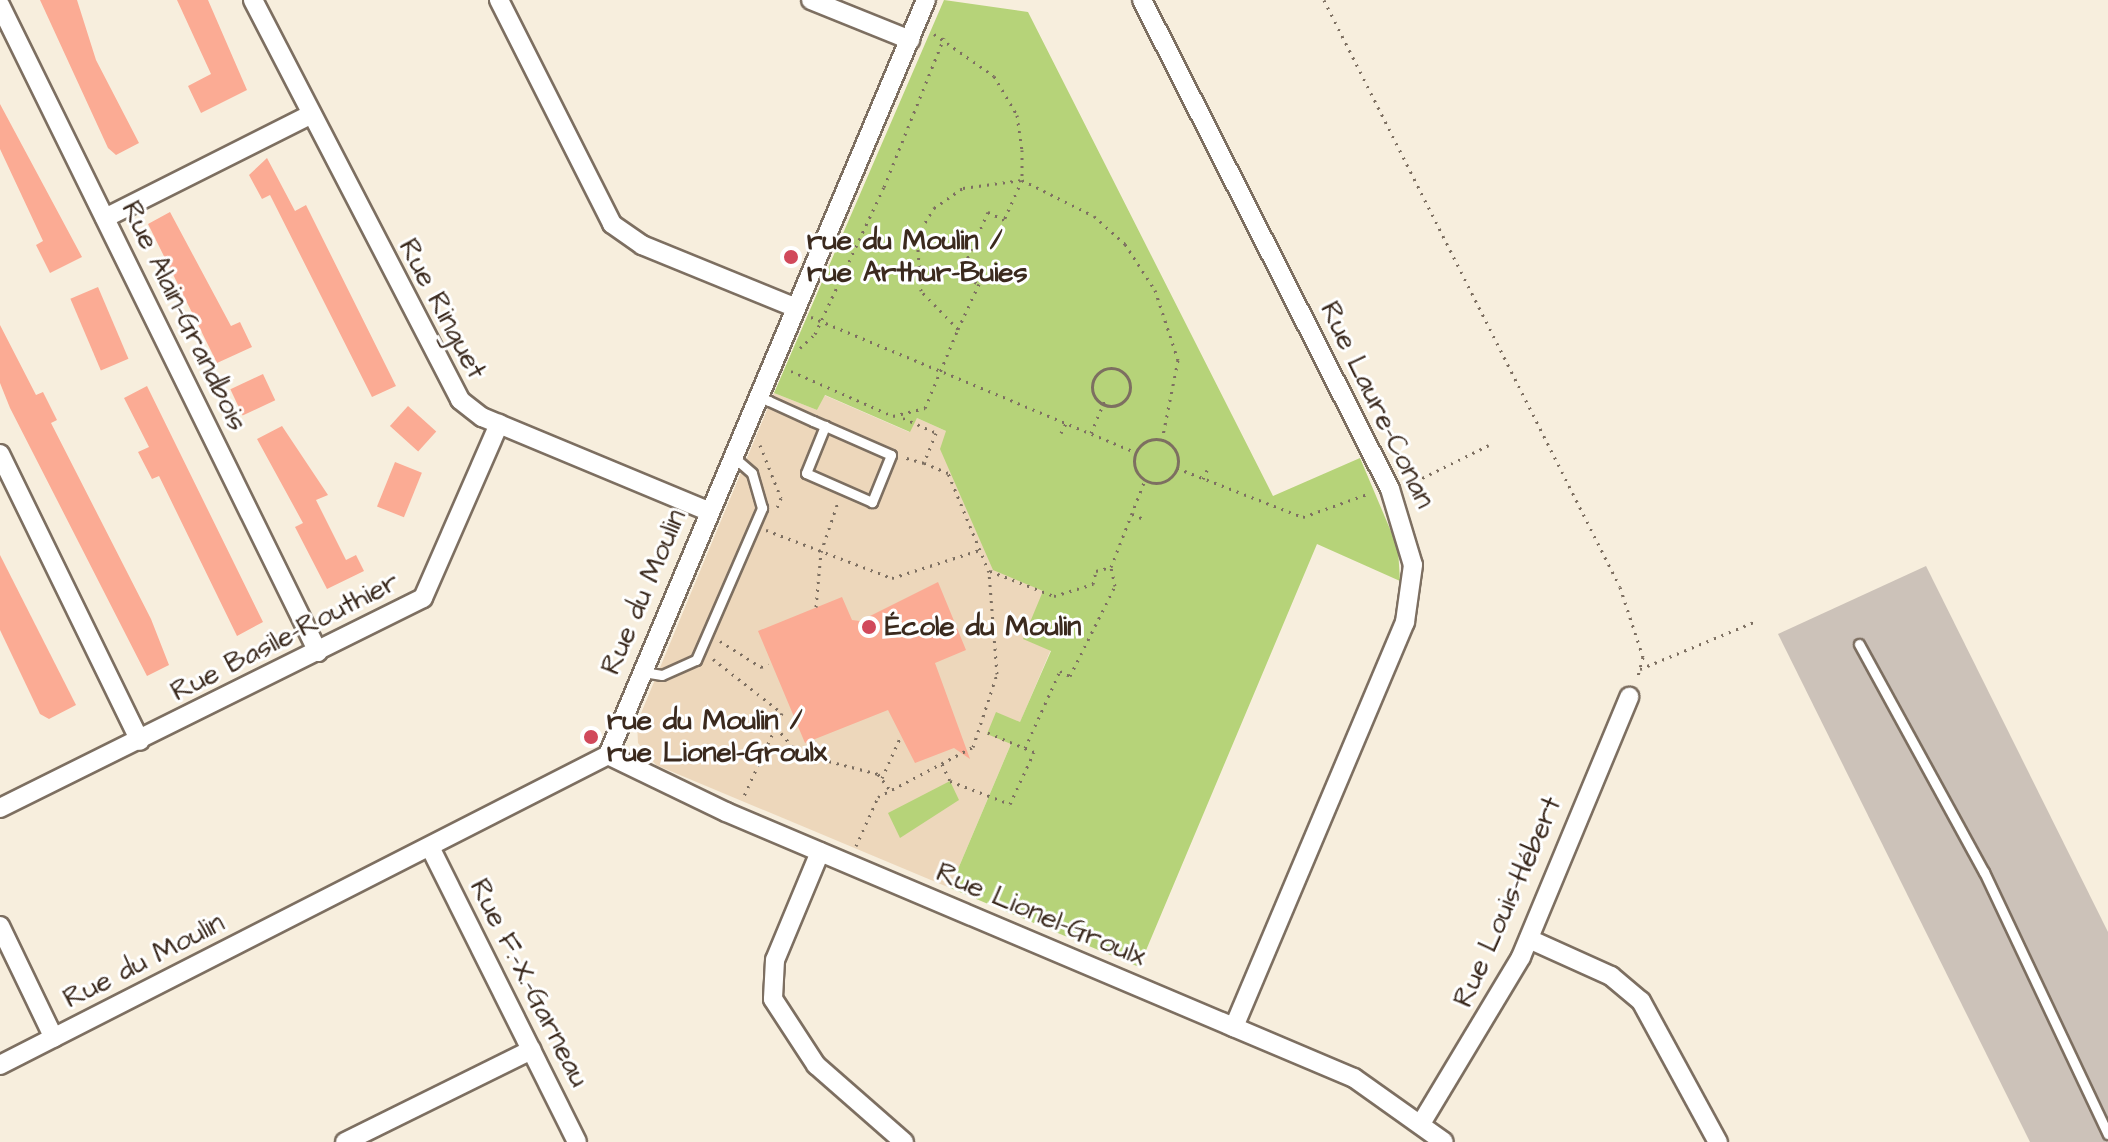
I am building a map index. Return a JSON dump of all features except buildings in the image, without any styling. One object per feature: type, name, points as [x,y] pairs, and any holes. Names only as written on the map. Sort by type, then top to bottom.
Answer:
[{"type":"street","name":"Rue Ringuet","points":[[253,0],[442,378],[468,408],[499,424],[708,511]]},
{"type":"street","points":[[499,0],[612,224],[642,245],[800,311]]},
{"type":"street","points":[[811,0],[910,40]]},
{"type":"street","name":"Rue du Moulin","points":[[0,1065],[431,849],[608,755],[756,396],[800,311],[926,0]]},
{"type":"street","name":"Rue Laure-Conan","points":[[1142,0],[1390,489],[1413,565],[1405,622],[1234,1027]]},
{"type":"street","name":"Rue Alain-Grandbois","points":[[0,5],[318,652]]},
{"type":"street","points":[[105,218],[310,115]]},
{"type":"street","name":"Rue Basile-Routhier","points":[[0,808],[318,652],[431,590],[499,424]]},
{"type":"street","points":[[0,454],[140,741]]},
{"type":"street","name":"Rue Louis-Hébert","points":[[1422,1122],[1453,1080],[1529,939],[1629,697]]},
{"type":"street","name":"Rue Lionel-Groulx","points":[[608,755],[820,852],[1354,1078],[1422,1122],[1444,1142]]},
{"type":"street","name":"Rue F.-X.-Garneau","points":[[431,849],[577,1142]]},
{"type":"street","points":[[820,852],[775,960],[773,999],[810,1058],[874,1134],[904,1142]]},
{"type":"street","points":[[0,926],[54,1038]]},
{"type":"street","points":[[1529,939],[1611,976],[1641,1001],[1718,1142]]},
{"type":"street","points":[[345,1142],[531,1050]]},
{"type":"lane","points":[[756,396],[825,426],[891,455],[872,502],[806,473],[825,426]]},
{"type":"lane","points":[[641,671],[662,675],[696,660],[762,508],[752,473],[731,455]]},
{"type":"lane","points":[[1859,644],[1984,872],[2108,1134]]},
{"type":"path","points":[[1324,0],[1620,587],[1643,657],[1629,697]]},
{"type":"path","points":[[903,418],[925,408],[944,373],[958,329],[979,284],[960,275],[988,212],[1004,220],[1022,180],[1011,103],[986,66],[928,31]]},
{"type":"path","points":[[791,347],[802,348],[821,321],[944,38]]},
{"type":"path","points":[[958,329],[921,291],[917,236],[934,208],[963,188],[1022,180],[1094,216],[1125,244],[1155,290],[1178,360],[1162,440]]},
{"type":"path","points":[[800,311],[1136,452],[1162,440]]},
{"type":"path","points":[[782,367],[936,433],[924,463]]},
{"type":"path","points":[[1100,369],[1129,377],[1123,405],[1104,401],[1091,394],[1100,369]]},
{"type":"path","points":[[1091,433],[1104,401]]},
{"type":"path","points":[[1061,433],[1066,423]]},
{"type":"path","points":[[1136,452],[1135,467],[1145,480],[1165,481],[1177,468],[1175,450],[1162,440]]},
{"type":"path","points":[[1401,488],[1489,445]]},
{"type":"path","points":[[854,850],[875,801],[973,747],[984,731],[997,674],[989,572],[948,473],[914,459]]},
{"type":"path","points":[[1177,468],[1303,517],[1332,513],[1376,491]]},
{"type":"path","points":[[1203,479],[1207,470]]},
{"type":"path","points":[[1025,748],[1060,671],[1070,676],[1115,586],[1111,567],[1145,480]]},
{"type":"path","points":[[1132,514],[1146,520]]},
{"type":"path","points":[[816,607],[821,552],[833,515]]},
{"type":"path","points":[[767,530],[821,552],[901,578],[980,550]]},
{"type":"path","points":[[989,572],[1054,596],[1093,584],[1096,571],[1111,567]]},
{"type":"path","points":[[1639,670],[1754,622]]},
{"type":"path","points":[[720,642],[768,664]]},
{"type":"path","points":[[713,659],[782,713],[787,712]]},
{"type":"path","points":[[741,803],[782,713]]},
{"type":"path","points":[[776,727],[798,753],[881,779],[890,790]]},
{"type":"path","points":[[942,764],[950,781],[1010,804],[1034,752],[984,731]]},
{"type":"path","points":[[881,779],[900,738]]},
{"type":"shaded area","name":"École du Moulin","points":[[774,393],[817,410],[824,395],[909,432],[917,418],[946,431],[1071,602],[950,888],[656,765],[638,743],[637,723]]},
{"type":"shaded area","points":[[1926,566],[2108,932],[2108,1142],[2030,1142],[1778,634]]},
{"type":"green space","points":[[944,0],[1028,12],[1273,496],[1360,458],[1398,548],[1400,581],[1317,544],[1139,967],[950,888],[1011,744],[987,734],[996,712],[1020,722],[1051,651],[1023,639],[1043,591],[993,570],[940,449],[946,431],[917,418],[910,432],[825,395],[817,410],[774,393]]},
{"type":"green space","points":[[950,781],[959,800],[900,838],[888,813]]},
{"type":"place","name":"rue du Moulin / rue Arthur-Buies","points":[[791,257]]},
{"type":"place","name":"École du Moulin","points":[[869,627]]},
{"type":"place","name":"rue du Moulin / rue Lionel-Groulx","points":[[591,737]]}]
